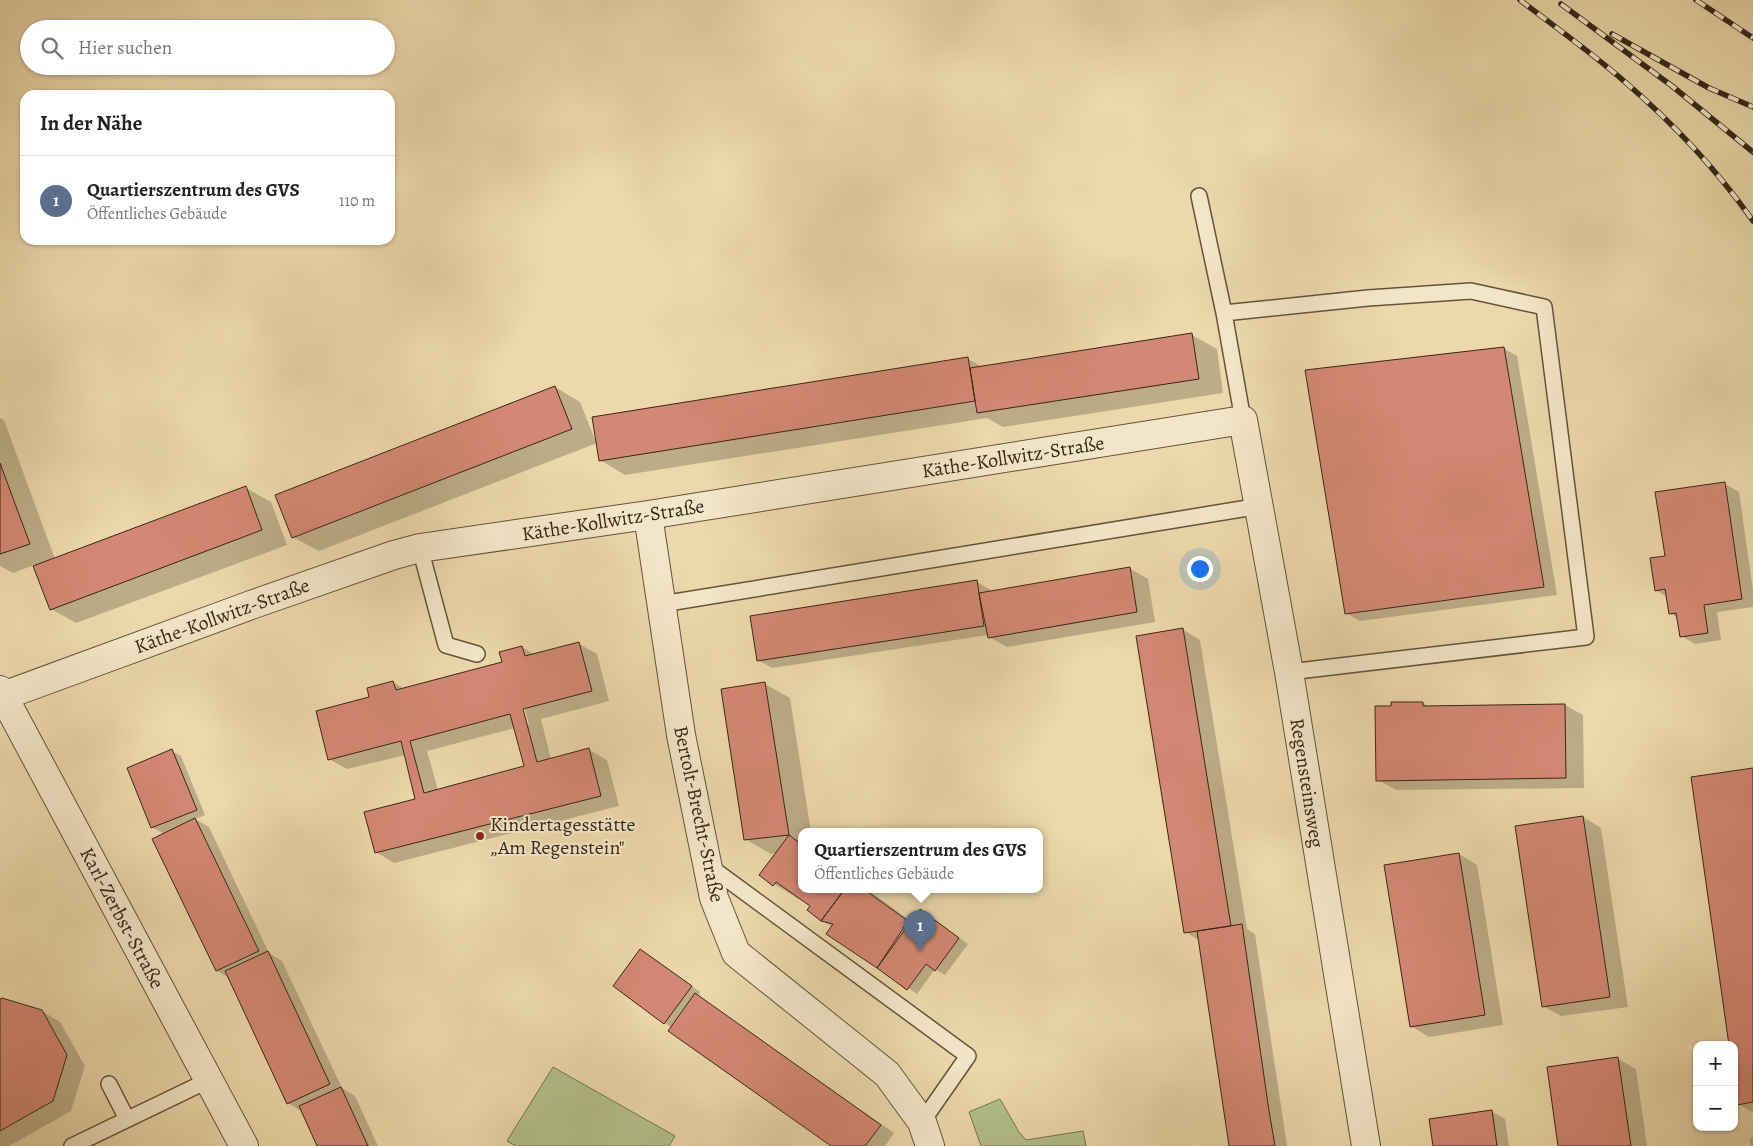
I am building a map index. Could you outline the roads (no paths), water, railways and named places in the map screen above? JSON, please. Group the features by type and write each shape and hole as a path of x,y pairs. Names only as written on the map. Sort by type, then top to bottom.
{"street":[{"name":"Regensteinsweg","path":"1243,420 1289,672 1366,1146"},
{"name":"Käthe-Kollwitz-Straße","path":"2,693 394,554 420,548 648,515 1243,420"},
{"name":"Bertolt-Brecht-Straße","path":"648,515 681,735 714,898 736,953 887,1074 926,1134"},
{"name":"Karl-Zerbst-Straße","path":"2,693 244,1146"}],"lane":[{"path":"1199,196 1224,313 1243,420"},
{"path":"1224,313 1368,298 1471,291 1544,307 1586,637 1289,672"},
{"path":"662,604 1260,506"},
{"path":"420,548 446,645 477,654"},
{"path":"708,865 968,1056 926,1134"},
{"path":"72,1146 209,1080"},
{"path":"109,1084 127,1119"}],"railway":[{"path":"1520,0 1600,61 1660,114 1709,165 1753,221"},
{"path":"1696,0 1753,38"},
{"path":"1561,4 1672,86 1753,152"},
{"path":"1612,34 1709,88 1753,107"}],"place":[{"name":"Kindertagesstätte „Am Regenstein\"","path":"480,836"},
{"name":"Quartierszentrum des GVS","path":"920,951"}]}
